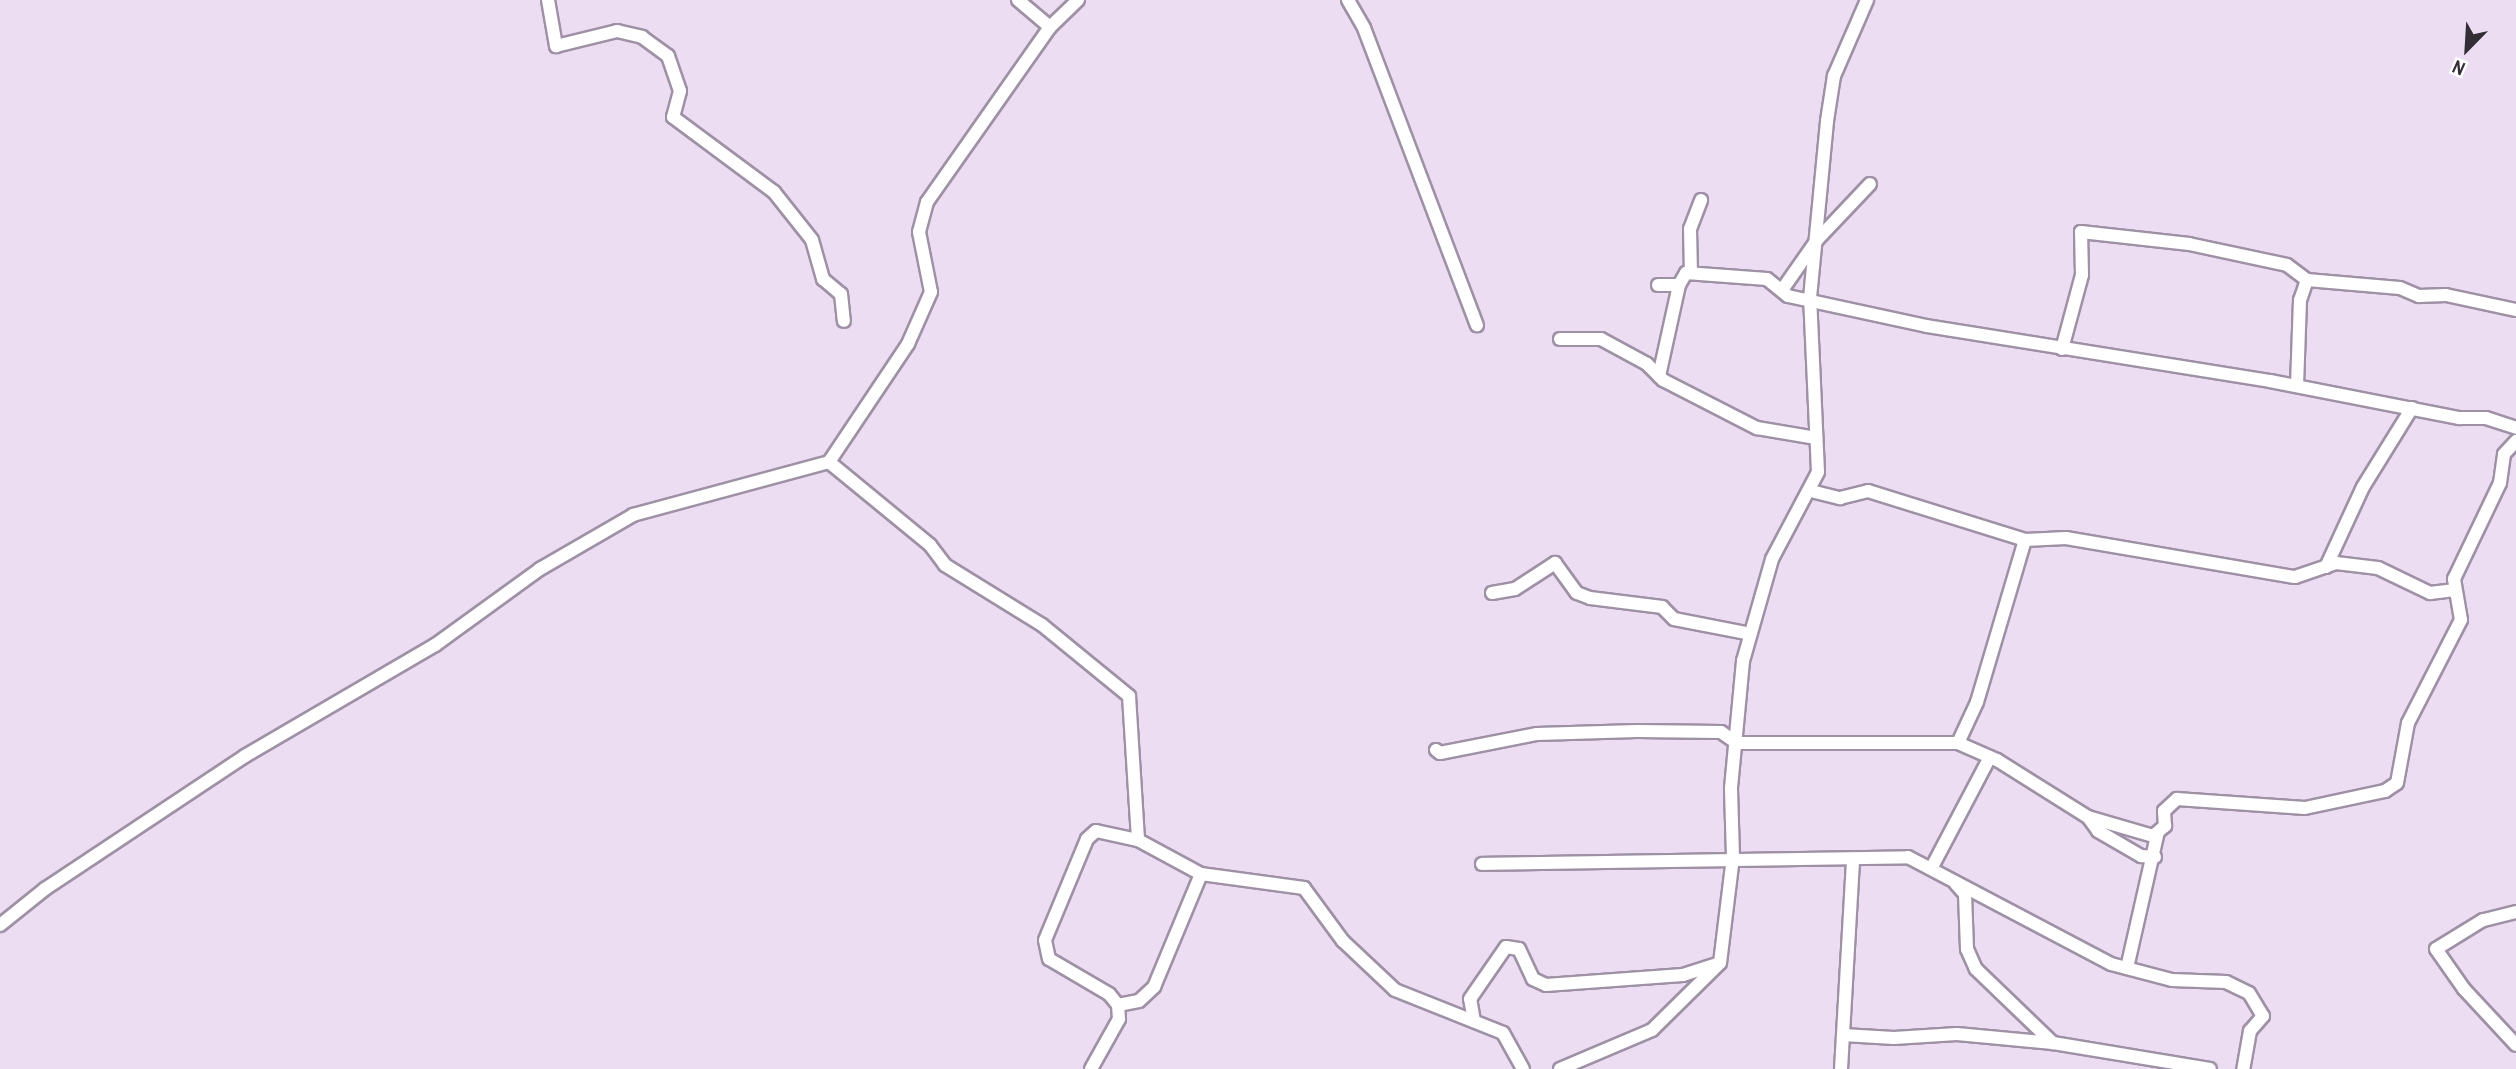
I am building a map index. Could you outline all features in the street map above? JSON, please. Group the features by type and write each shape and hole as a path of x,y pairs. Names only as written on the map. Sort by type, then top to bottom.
{"street":[{"path":"548,0 556,46 617,32 642,37 668,56 680,90 673,117 774,192 812,240 823,279 841,294 844,321"},
{"path":"1018,0 1050,27"},
{"path":"0,925 45,889 245,757 435,645 540,569 633,515 829,462 908,344 928,301 930,273 919,232 926,202 1050,27 1078,0"},
{"path":"1348,0 1364,28 1477,326"},
{"path":"1560,1069 1652,1030 1720,963 1734,858 1731,788 1743,661 1772,559 1811,491 1818,472 1810,298 1834,76 1867,0"},
{"path":"1782,290 1817,240 1870,184"},
{"path":"1659,376 1679,285 1691,273 1689,229 1701,200"},
{"path":"2062,349 2082,275 2081,232 2226,252 2287,265 2307,280 2400,288 2419,296 2446,295 2516,310"},
{"path":"1691,273 1767,279 1782,290 1810,298 2062,349 2297,386 2459,418 2486,418 2516,428"},
{"path":"2297,386 2300,300 2307,280"},
{"path":"1658,285 1679,285"},
{"path":"1560,339 1601,339 1659,376 1757,428 1816,439"},
{"path":"2326,567 2362,487 2412,408"},
{"path":"1436,750 1440,753 1537,734 1637,731 1721,733 1737,743 1958,743 1990,757 2088,817 2153,836 2165,826 2164,811 2178,799 2305,808 2385,791 2397,783 2408,723 2461,620 2453,590 2500,483 2504,454 2516,441"},
{"path":"829,462 930,545 945,565 1042,625 1129,695 1138,840"},
{"path":"1811,491 1840,498 1868,491 2025,540 2066,538 2295,577 2326,567 2378,568 2430,593 2453,590"},
{"path":"1958,743 1978,702 2025,540"},
{"path":"1492,593 1516,589 1555,562 1577,593 1590,598 1662,607 1674,619 1751,634"},
{"path":"1932,867 1990,757"},
{"path":"2088,817 2098,831 2141,856 2155,857"},
{"path":"1091,1069 1119,1020 1118,1005 1109,994 1049,959 1045,940 1087,839 1096,831 1138,840 1201,874 1304,888 1343,941 1395,990 1503,1033 1523,1069"},
{"path":"2127,968 2155,857 2158,832"},
{"path":"1482,864 1677,863 1734,858 1853,859 1908,856 2073,948 2127,968 2172,980 2225,982 2249,993 2263,1016 2250,1031 2243,1069"},
{"path":"1841,1069 1853,859"},
{"path":"1118,1005 1139,1001 1154,987 1201,874"},
{"path":"1951,878 1965,894 1967,950 1976,969 2053,1043"},
{"path":"2516,912 2483,920 2436,949 2464,989 2516,1045"},
{"path":"1474,1021 1470,999 1506,947 1519,949 1533,979 1546,985 1683,975 1720,963"},
{"path":"1843,1035 1894,1038 1957,1034 2053,1043 2210,1069"}]}
